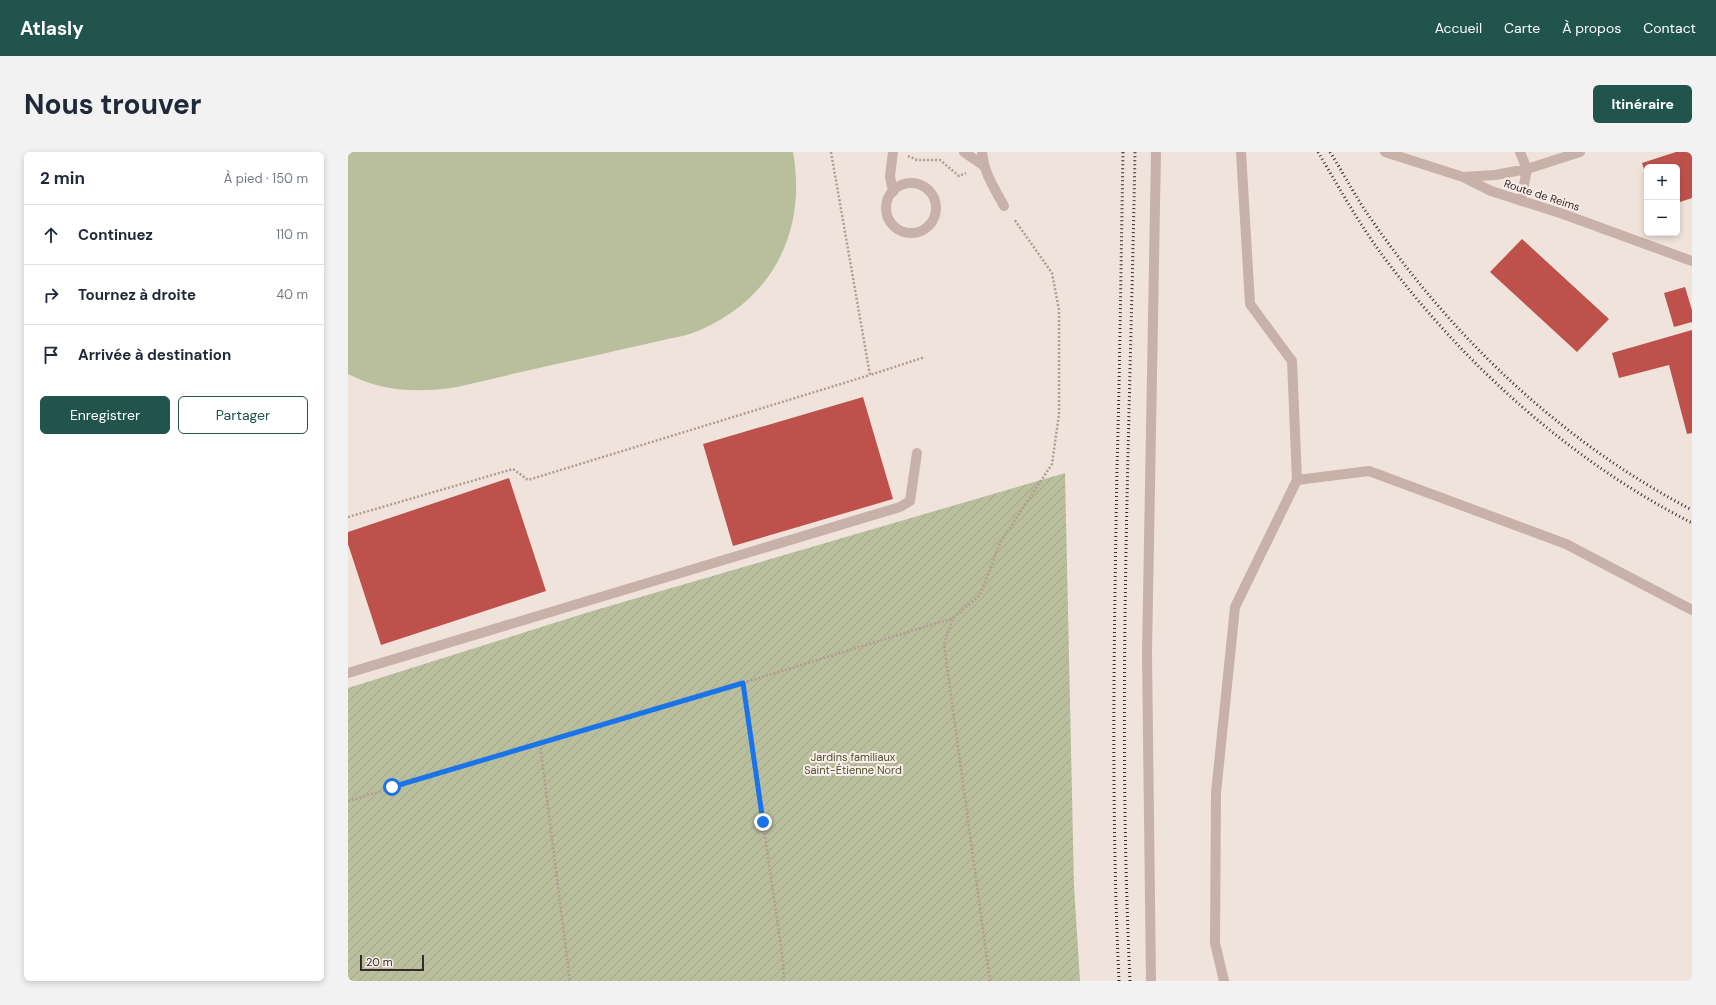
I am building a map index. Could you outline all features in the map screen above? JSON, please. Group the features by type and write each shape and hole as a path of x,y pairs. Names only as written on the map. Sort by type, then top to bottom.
{"street":[{"path":"893,152 890,176 893,192 889,198 887,213 894,226 901,231 909,233 925,229 931,223 935,216 936,207 930,192 924,187 916,184 907,184 899,187 893,192"},
{"path":"964,152 983,165"},
{"path":"982,152 983,165 988,178 1004,206"},
{"path":"1151,981 1146,653 1156,152"},
{"path":"1224,981 1215,943 1216,793 1235,607 1297,480 1292,361 1250,304 1241,152"},
{"name":"Route de Reims","path":"1385,152 1399,154 1463,177 1491,191 1563,214 1692,261"},
{"path":"1520,152 1528,169 1521,201"},
{"path":"1463,177 1495,175 1528,169 1580,152"},
{"path":"348,673 900,506 910,501 917,453"},
{"path":"1297,480 1369,470 1566,544 1692,610"}],"path":[{"path":"831,152 870,375"},
{"path":"348,801 743,683 954,618 980,595 1000,544 1052,464 1059,414 1060,310 1052,273 1004,206"},
{"path":"348,517 513,469 528,480 925,357"},
{"path":"954,618 944,644 990,981"},
{"path":"743,683 783,961 784,981"},
{"path":"540,744 570,981"}],"green space":[{"path":"348,152 793,152 796,182 794,211 788,238 777,263 761,286 742,305 718,321 690,334 457,387 429,390 401,390 387,388 361,380 348,374"},
{"name":"Jardins familiaux Saint-Étienne Nord","path":"1065,473 1074,886 1080,981 348,981 348,688 589,612"}],"building":[{"path":"1676,152 1692,152 1692,198 1680,202 1680,164 1644,164 1644,169 1642,163"},
{"path":"1522,239 1609,319 1577,352 1490,272"},
{"path":"1685,287 1692,310 1692,322 1674,327 1664,293"},
{"path":"1692,330 1692,433 1687,434 1669,365 1619,378 1612,353"},
{"path":"863,397 893,499 733,546 703,444"},
{"path":"509,478 546,591 381,645 348,544 348,532"}],"railway":[{"path":"1119,981 1116,917 1114,661 1123,152"},
{"path":"1130,981 1126,877 1125,670 1135,152"},
{"path":"1318,152 1380,252 1412,293 1482,370 1521,406 1561,439 1603,470 1647,498 1692,523"},
{"path":"1330,152 1366,211 1403,263 1438,306 1475,346 1514,384 1555,420 1599,453 1644,483 1692,510"}],"route":[{"path":"392,787 743,683 763,822"}]}
